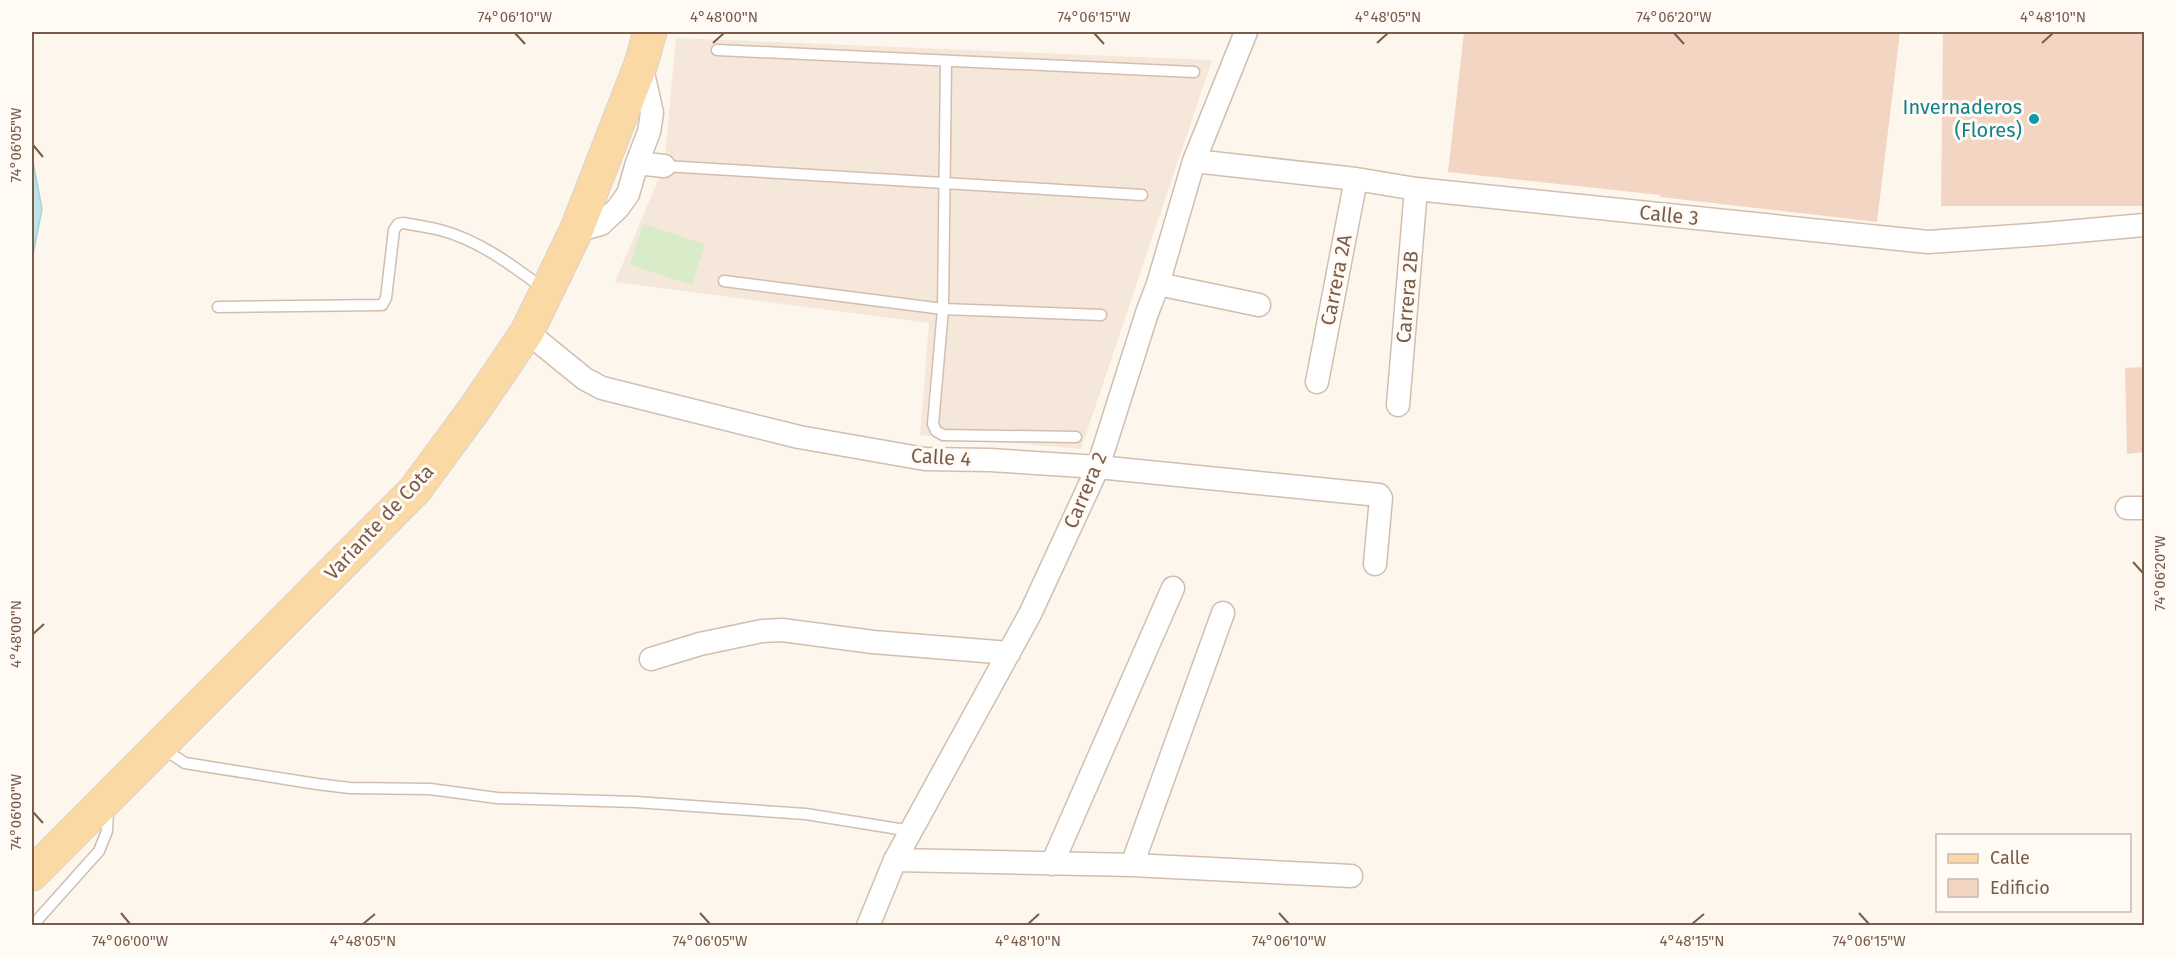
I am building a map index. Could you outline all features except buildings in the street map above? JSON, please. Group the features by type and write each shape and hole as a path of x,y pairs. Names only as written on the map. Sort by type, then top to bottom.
{"main road":[{"name":"Variante de Cota","path":"32,874 108,795 415,490 476,407 527,332 576,231 641,64 650,32"}],"street":[{"name":"Carrera 2","path":"868,926 895,860 1030,614 1098,467 1158,284 1194,161 1246,32"},
{"path":"576,231 601,224 618,208 628,194 649,132 652,113 641,64"},
{"name":"Calle 3","path":"1194,161 1356,179 1416,189 1928,242 2145,225"},
{"path":"637,163 664,166"},
{"name":"Carrera 2A","path":"1317,382 1356,179"},
{"name":"Carrera 2B","path":"1398,405 1416,189"},
{"path":"1158,284 1259,305"},
{"name":"Calle 4","path":"527,332 585,379 602,388 799,437 925,459 990,460 1098,467 1379,495 1381,498 1376,564"},
{"path":"1052,864 1173,588"},
{"path":"1132,865 1223,614"},
{"path":"651,659 700,644 762,631 782,630 873,642 1009,653"},
{"path":"895,860 1132,865 1350,876"}],"lane":[{"path":"717,50 1194,72"},
{"path":"946,61 943,309 933,424 936,430 943,435 1076,437"},
{"path":"664,166 1142,195"},
{"path":"218,307 382,305 386,298 394,230 398,224 441,230 476,243 547,291"},
{"path":"724,281 943,309 1101,315"},
{"path":"159,746 185,763 350,788 430,789 497,798 636,801 795,813 912,831"},
{"path":"32,926 99,851 106,831 108,795"}],"shaded area":[{"path":"676,38 1212,60 1081,449 920,435 929,323 615,282 664,166"}],"green space":[{"path":"643,224 705,244 692,285 630,265"}],"water":[{"path":"32,157 42,209 32,260"}],"place":[{"name":"Invernaderos (Flores)","path":"2034,119"}]}
